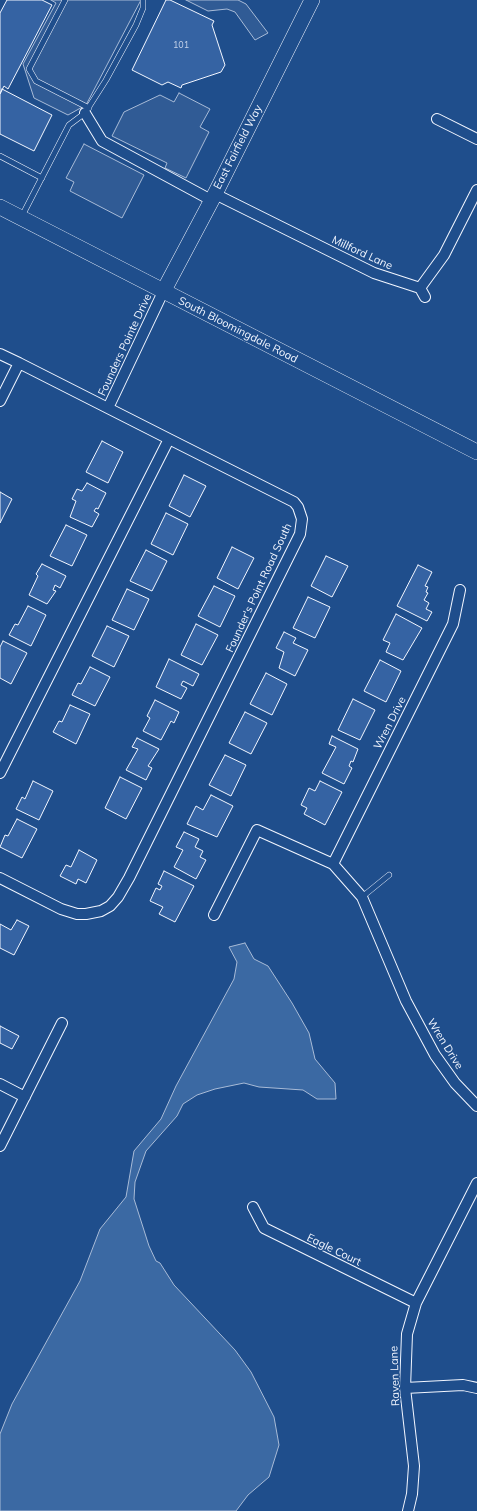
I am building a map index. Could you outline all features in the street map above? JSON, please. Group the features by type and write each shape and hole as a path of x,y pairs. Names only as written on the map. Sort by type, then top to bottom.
{"main road":[{"name":"East Fairfield Way","path":"163,292 213,197 312,0"},
{"name":"South Bloomingdale Road","path":"0,207 163,292 476,449"}],"street":[{"name":"Millford Lane","path":"87,111 102,141 213,197 374,273 422,292 444,255 477,190"},
{"path":"437,119 477,139"},
{"name":"Founders Pointe Drive","path":"108,408 163,292"},
{"name":"Founders Pointe Drive","path":"0,354 169,439"},
{"path":"0,401 19,363"},
{"path":"0,773 169,439"},
{"name":"Founder's Point Road South","path":"0,878 61,909 77,914 101,911 110,906 118,897 127,883 300,534 302,519 298,507 294,502 169,439"},
{"name":"Wren Drive","path":"333,864 453,624 460,590"},
{"name":"Wren Drive","path":"214,915 257,830 333,864 362,898 406,1001 435,1055 455,1083 477,1106"},
{"path":"0,1146 62,1023"},
{"path":"0,1084 25,1097"},
{"name":"Raven Lane","path":"408,1511 412,1494 414,1466 405,1388 405,1347 416,1304 477,1183"},
{"name":"Eagle Court","path":"252,1207 264,1228 416,1304"},
{"path":"405,1388 463,1385 477,1388"}],"lane":[{"path":"65,0 29,69 36,81 87,111"},
{"path":"21,218 70,125 87,111 136,25 143,8 143,0"},
{"path":"0,156 42,178"},
{"path":"362,898 388,875"}],"shaded area":[{"path":"51,0 141,0 86,105 68,115 34,98 23,64 56,3"},
{"path":"186,0 238,0 246,4 268,33 255,40 235,12 227,9 208,11"},
{"path":"179,93 210,109 200,127 209,132 186,178 165,168 167,163 112,136 124,112 160,95 174,102"},
{"path":"84,144 144,175 122,218 70,191 74,182 66,178"},
{"path":"245,943 254,959 268,966 292,1003 309,1033 315,1059 335,1083 336,1099 317,1099 303,1090 259,1087 244,1083 215,1089 197,1095 183,1104 177,1116 146,1151 135,1182 134,1199 149,1246 156,1261 160,1263 174,1285 235,1350 251,1372 274,1417 279,1445 269,1477 248,1495 236,1511 0,1511 0,1434 12,1404 80,1281 100,1229 126,1197 134,1151 161,1119 176,1086 234,979 237,962 229,947"}],"building":[{"path":"7,0 42,0 52,5 8,89 4,86 0,94 0,13"},
{"path":"166,0 170,0 214,21 212,25 225,65 221,72 182,85 181,88 168,82 162,85 132,70"},
{"path":"2,89 52,115 34,151 0,134 0,94"},
{"path":"102,441 123,452 108,483 86,472"},
{"path":"184,475 206,486 190,517 169,506"},
{"path":"87,483 106,493 98,509 96,508 94,511 99,514 92,527 70,517 76,501 72,499 77,489 82,491"},
{"path":"0,492 12,499 0,523"},
{"path":"166,513 188,524 173,555 151,544"},
{"path":"66,525 87,535 72,566 50,556"},
{"path":"232,547 254,558 238,589 217,578"},
{"path":"146,550 167,561 152,591 130,581"},
{"path":"326,556 348,566 332,597 311,586"},
{"path":"42,564 66,576 60,588 55,585 53,590 56,591 47,604 29,595 38,576 36,574"},
{"path":"418,565 432,572 425,586 428,587 426,592 428,593 424,600 429,603 426,609 432,612 427,621 397,606"},
{"path":"214,586 235,596 220,627 198,616"},
{"path":"127,589 149,599 134,630 112,620"},
{"path":"308,597 330,607 315,638 293,628"},
{"path":"28,606 46,615 31,646 9,635 15,624 18,625"},
{"path":"396,614 422,628 403,660 386,652 390,643 383,640"},
{"path":"196,624 218,635 202,665 181,655"},
{"path":"107,626 129,636 114,667 92,656"},
{"path":"284,632 296,638 293,643 308,650 295,676 279,668 284,652 276,648"},
{"path":"3,641 27,653 11,684 0,678 0,647"},
{"path":"169,659 199,674 193,686 183,681 181,685 187,688 181,699 156,687"},
{"path":"380,660 401,671 386,702 364,691"},
{"path":"90,667 110,677 95,706 72,695 78,683 81,684"},
{"path":"266,673 287,684 272,715 250,704"},
{"path":"353,699 375,710 360,740 338,730"},
{"path":"155,700 179,712 174,723 171,721 161,740 143,731 150,718 147,716"},
{"path":"70,705 90,714 76,744 53,732 59,721 62,722"},
{"path":"245,712 267,723 251,754 229,743"},
{"path":"332,736 358,749 353,762 351,761 349,766 352,768 344,784 322,773 336,747 329,744"},
{"path":"137,738 159,749 148,766 152,768 146,780 126,770 138,749 132,747"},
{"path":"225,755 246,765 231,796 209,785"},
{"path":"120,777 142,788 126,819 105,808"},
{"path":"33,781 53,791 39,820 16,809 22,797 25,799"},
{"path":"320,781 342,792 325,825 304,814 307,808 301,805 309,788 315,791"},
{"path":"211,795 233,806 217,837 187,824 196,806 203,810"},
{"path":"17,819 37,829 22,858 0,847 5,835 8,836"},
{"path":"184,832 199,839 195,847 203,851 200,857 206,860 196,879 174,867 183,850 176,847"},
{"path":"79,850 97,860 86,883 78,879 76,884 60,876 66,865 71,867"},
{"path":"164,871 194,886 175,922 159,914 163,907 150,901 156,888 160,890 162,886 158,884"},
{"path":"17,920 29,926 14,955 0,948 0,924 11,930"},
{"path":"0,1026 19,1036 12,1049 0,1043"}]}
